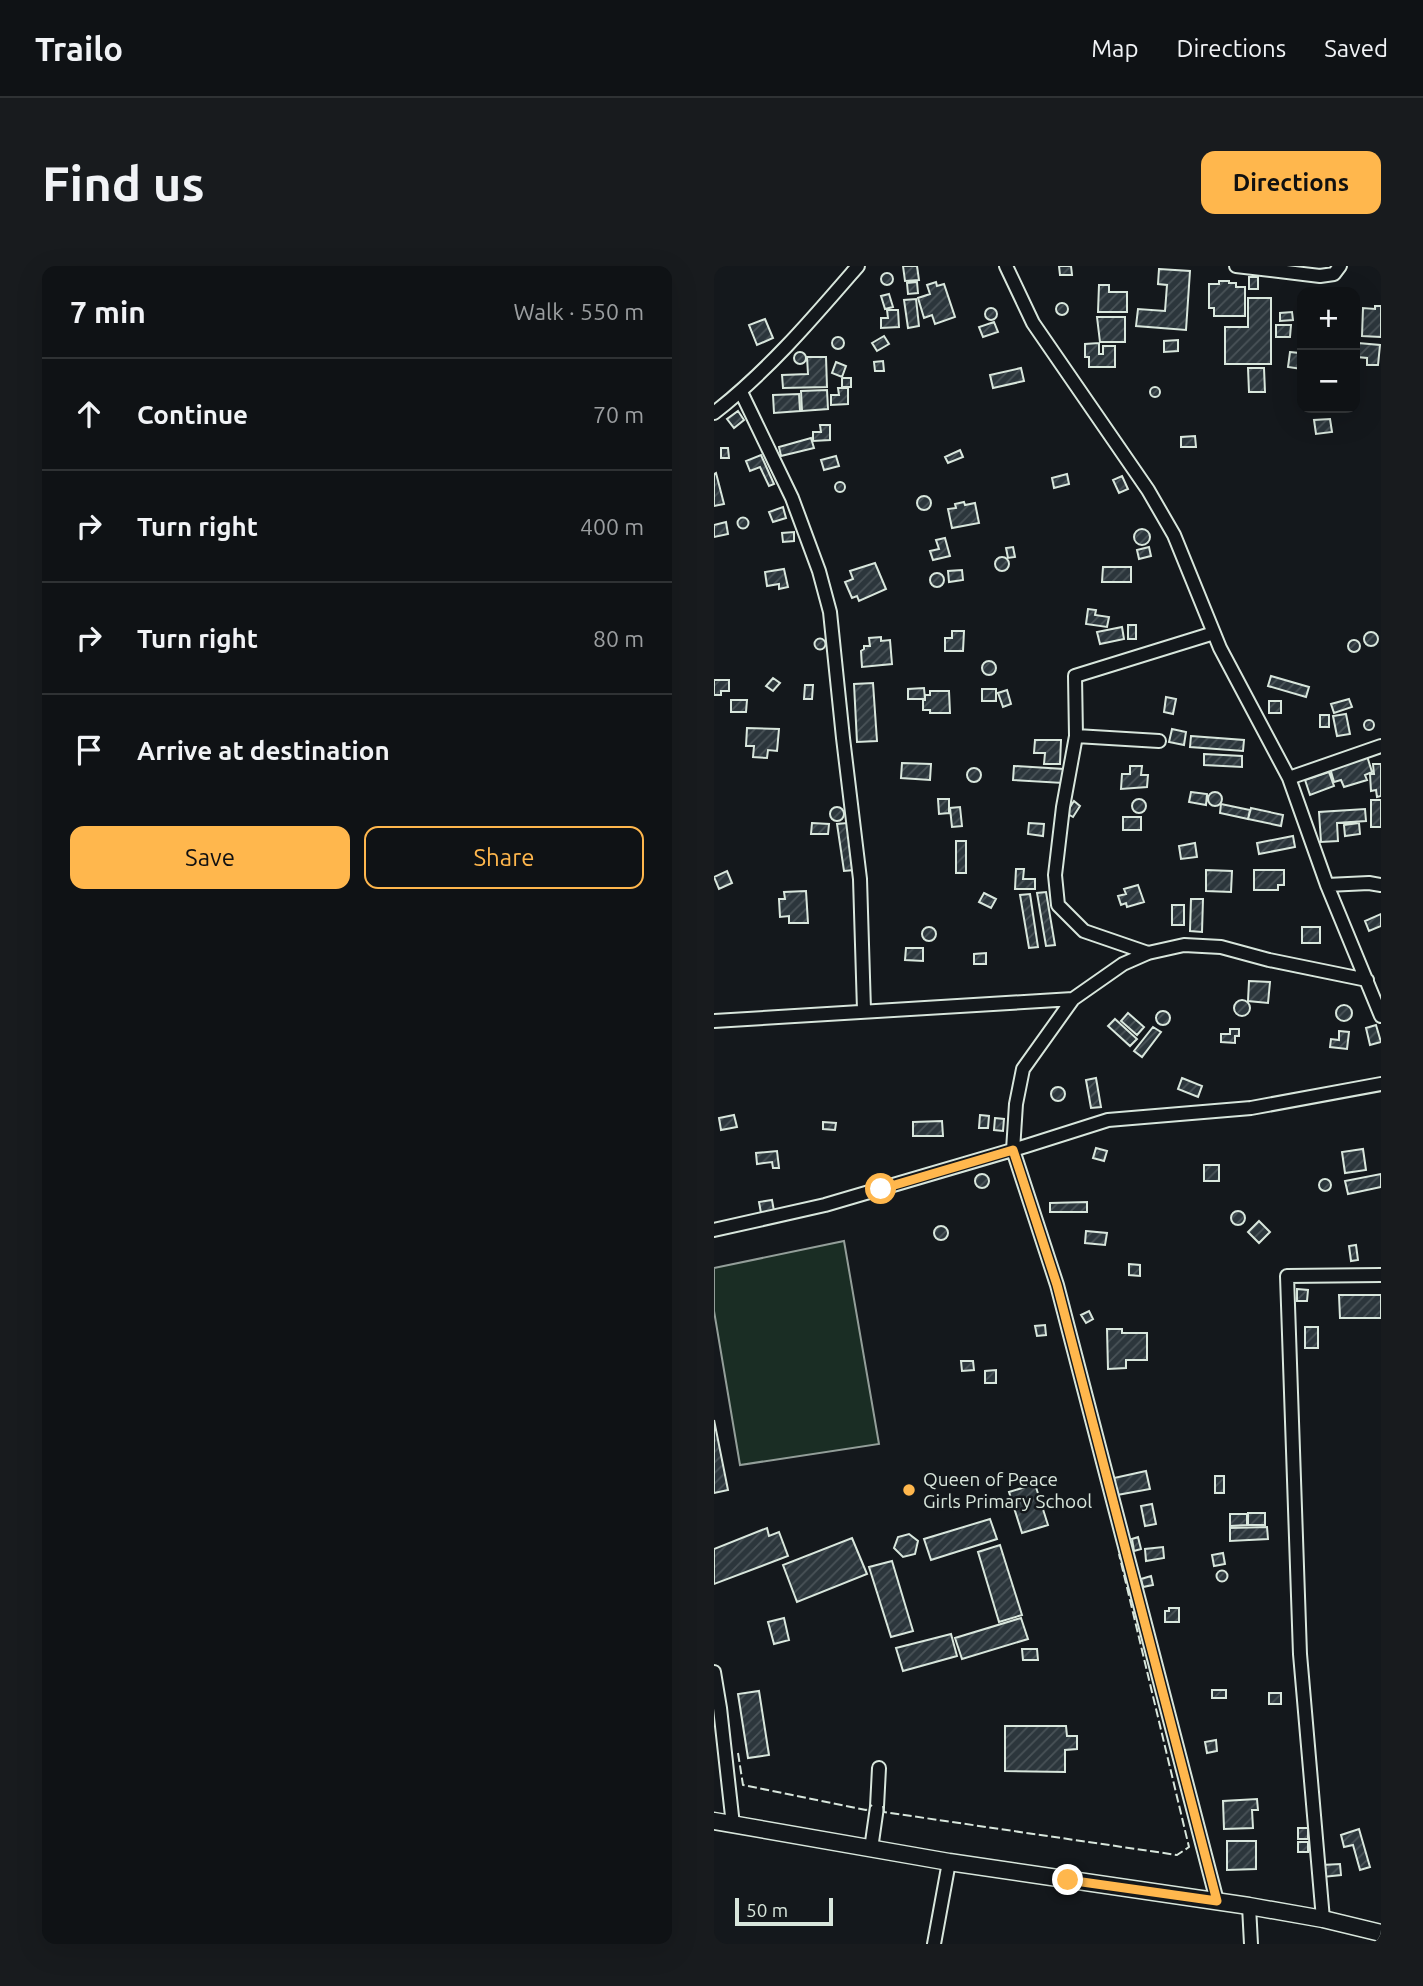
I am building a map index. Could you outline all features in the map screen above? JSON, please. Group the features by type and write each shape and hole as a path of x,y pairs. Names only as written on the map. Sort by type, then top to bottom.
{"main road":[{"path":"714,1821 949,1863 1249,1906 1381,1933"}],"street":[{"path":"714,413 741,392 784,351 858,266"},
{"path":"1006,266 1032,323 1148,490 1174,535 1214,633 1289,778 1327,885 1381,1016"},
{"path":"1236,266 1320,276 1334,274 1340,266"},
{"path":"741,392 792,498 819,570 830,612 860,879 864,1010"},
{"path":"1148,953 1084,930 1058,905 1055,875 1063,807 1076,736 1075,676 1214,633"},
{"path":"1076,736 1160,741"},
{"path":"1289,778 1381,746"},
{"path":"1327,885 1381,885"},
{"path":"1217,1901 1057,1285 1013,1150 1016,1104 1023,1069 1073,999 1123,964 1148,953 1184,945 1221,947 1367,980"},
{"path":"714,1021 1073,999"},
{"path":"714,1230 825,1205 1108,1120 1251,1108 1381,1084"},
{"path":"1323,1919 1300,1654 1287,1276 1381,1275"},
{"path":"714,1672 733,1825"},
{"path":"871,1849 879,1768"},
{"path":"934,1944 949,1863"},
{"path":"1249,1906 1251,1944"}],"green space":[{"path":"844,1241 879,1444 740,1465 714,1311 714,1268"}],"building":[{"path":"903,266 917,266 919,280 905,281"},
{"path":"1059,266 1071,266 1072,275 1060,275"},
{"path":"1159,269 1190,271 1186,330 1136,326 1138,309 1165,311 1167,285 1158,284"},
{"path":"882,274 892,274 892,284 882,284"},
{"path":"1249,277 1258,277 1258,289 1249,289"},
{"path":"1219,281 1229,281 1236,283 1236,287 1245,287 1245,316 1214,316 1214,308 1209,308 1209,284 1219,284"},
{"path":"917,282 918,293 908,294 907,283"},
{"path":"936,282 937,286 944,284 955,317 935,324 932,315 924,318 918,298 930,294 927,285"},
{"path":"1099,285 1109,285 1109,292 1127,292 1127,312 1098,312"},
{"path":"889,294 893,307 885,309 881,296"},
{"path":"1248,298 1271,298 1271,364 1225,364 1225,327 1248,327"},
{"path":"916,299 919,326 908,328 904,300"},
{"path":"1057,304 1067,304 1067,314 1057,314"},
{"path":"1375,306 1381,306 1381,337 1362,336 1363,308 1375,309"},
{"path":"986,309 996,309 996,319 986,319"},
{"path":"887,310 898,310 899,327 881,328 881,318 888,318"},
{"path":"1292,312 1293,320 1280,321 1280,313"},
{"path":"1097,317 1125,317 1125,342 1100,342"},
{"path":"765,319 773,338 757,345 749,325"},
{"path":"994,322 998,332 983,337 979,327"},
{"path":"1276,325 1291,325 1290,337 1276,337"},
{"path":"884,336 889,344 877,351 872,343"},
{"path":"833,338 843,338 843,348 833,348"},
{"path":"1178,340 1178,351 1164,352 1164,341"},
{"path":"1099,343 1099,354 1103,354 1103,346 1115,346 1115,367 1089,367 1089,357 1085,357 1085,344"},
{"path":"1360,343 1380,345 1378,365 1367,365 1367,358 1360,357"},
{"path":"1290,352 1297,353 1297,368 1288,367"},
{"path":"795,353 805,353 805,363 795,363"},
{"path":"807,357 826,357 827,387 783,388 782,375 808,374"},
{"path":"883,361 884,371 875,371 874,362"},
{"path":"836,362 846,366 842,377 832,373"},
{"path":"1021,368 1024,381 993,388 990,375"},
{"path":"1248,368 1264,368 1265,392 1249,392"},
{"path":"842,378 851,378 851,387 842,387"},
{"path":"1155,387 1160,392 1155,397 1150,392"},
{"path":"838,388 848,388 848,404 831,405 831,395 839,395"},
{"path":"827,390 828,409 802,411 801,391"},
{"path":"799,394 800,411 774,413 773,395"},
{"path":"738,411 744,420 734,428 727,419"},
{"path":"1330,419 1332,432 1316,434 1314,420"},
{"path":"820,425 830,425 830,440 813,441 813,432 821,432"},
{"path":"1195,436 1196,447 1181,447 1181,437"},
{"path":"811,438 814,448 781,456 779,447"},
{"path":"721,448 728,448 729,458 721,458"},
{"path":"960,450 963,457 948,463 945,457"},
{"path":"761,455 774,484 769,486 760,467 750,471 746,461"},
{"path":"836,456 839,466 824,470 821,460"},
{"path":"716,473 724,504 714,506 714,474"},
{"path":"1067,474 1069,484 1054,488 1052,478"},
{"path":"1122,476 1128,489 1119,493 1113,480"},
{"path":"840,482 844,483 844,491 840,492 836,491 835,487 836,483"},
{"path":"924,496 929,498 929,508 924,510 919,508 917,503 919,498"},
{"path":"964,502 965,505 975,503 979,523 952,528 948,509 956,508 955,504"},
{"path":"783,507 786,518 773,522 769,512"},
{"path":"743,518 747,519 747,527 743,528 739,527 738,523 739,519"},
{"path":"726,522 728,534 714,537 714,525"},
{"path":"1142,529 1150,537 1142,545 1134,537"},
{"path":"794,532 794,541 783,542 782,533"},
{"path":"945,538 950,556 933,560 930,551 939,549 936,540"},
{"path":"1013,547 1015,557 1008,558 1006,548"},
{"path":"1149,547 1151,556 1139,559 1137,550"},
{"path":"1002,557 1007,559 1007,569 1002,571 997,569 995,564 997,559"},
{"path":"875,563 886,589 859,601 857,596 852,598 845,582 853,579 850,571"},
{"path":"1103,567 1131,567 1131,582 1102,582"},
{"path":"784,569 788,587 779,589 779,584 767,586 765,572"},
{"path":"962,570 963,580 949,582 948,571"},
{"path":"937,573 942,575 942,585 937,587 932,585 930,580 932,575"},
{"path":"1088,609 1096,610 1095,615 1109,617 1107,627 1086,624"},
{"path":"1128,625 1136,625 1136,639 1128,639"},
{"path":"1122,627 1124,639 1100,644 1097,632"},
{"path":"952,631 964,631 963,651 945,651 945,638 952,638"},
{"path":"1371,632 1376,634 1376,644 1371,646 1366,644 1364,639 1366,634"},
{"path":"881,637 881,641 890,640 892,664 862,667 861,651 864,646 870,646 869,638"},
{"path":"820,639 824,640 824,648 820,649 816,648 815,644 816,640"},
{"path":"1354,640 1360,646 1354,652 1348,646"},
{"path":"989,661 994,663 994,673 989,675 984,673 982,668 984,663"},
{"path":"1271,676 1309,687 1306,697 1268,686"},
{"path":"773,678 780,683 773,691 766,686"},
{"path":"714,680 729,680 729,691 714,695"},
{"path":"873,683 877,741 857,742 854,684"},
{"path":"805,685 813,685 812,699 804,699"},
{"path":"924,688 925,699 908,699 908,689"},
{"path":"982,689 996,689 996,701 982,701"},
{"path":"1007,690 1011,704 1003,707 998,693"},
{"path":"930,691 949,691 950,713 930,713 930,710 923,710 923,700 925,695 930,695"},
{"path":"1166,697 1176,699 1173,714 1164,712"},
{"path":"1349,699 1352,707 1334,713 1331,704"},
{"path":"731,700 747,700 746,712 731,712"},
{"path":"1269,701 1281,701 1281,713 1269,713"},
{"path":"1346,714 1350,734 1337,736 1333,716"},
{"path":"1320,715 1329,715 1329,727 1320,727"},
{"path":"1369,720 1373,721 1373,729 1369,730 1365,729 1364,725 1365,721"},
{"path":"747,728 779,729 777,751 768,750 767,758 753,757 754,746 746,746"},
{"path":"1172,729 1186,732 1184,745 1169,742"},
{"path":"1191,736 1244,740 1243,751 1190,747"},
{"path":"1035,740 1061,740 1060,764 1044,764 1045,753 1034,753"},
{"path":"1204,754 1242,756 1242,767 1204,765"},
{"path":"1367,756 1372,772 1365,775 1367,780 1344,787 1341,780 1334,782 1330,768"},
{"path":"902,763 931,764 930,780 901,778"},
{"path":"1373,764 1381,764 1381,796 1377,797 1376,790 1371,791 1370,774 1374,774"},
{"path":"1014,766 1064,769 1063,783 1013,780"},
{"path":"1130,766 1142,766 1141,775 1148,775 1147,787 1121,789 1122,774 1130,774"},
{"path":"974,768 979,770 979,780 974,782 969,780 967,775 969,770"},
{"path":"1329,772 1334,786 1310,795 1305,780"},
{"path":"1191,792 1207,794 1206,805 1189,802"},
{"path":"1215,792 1220,794 1220,804 1215,806 1210,804 1208,799 1210,794"},
{"path":"938,799 949,799 949,813 939,814"},
{"path":"1139,799 1144,801 1144,811 1139,813 1134,811 1132,806 1134,801"},
{"path":"1371,800 1381,800 1381,827 1371,827"},
{"path":"1074,801 1080,806 1073,817 1066,813"},
{"path":"1221,804 1250,810 1248,819 1220,813"},
{"path":"837,807 842,809 842,819 837,821 832,819 830,814 832,809"},
{"path":"960,807 962,826 952,827 950,808"},
{"path":"1251,808 1283,815 1281,826 1248,819"},
{"path":"1365,809 1366,821 1337,823 1338,841 1321,842 1319,812"},
{"path":"1123,817 1141,817 1141,830 1123,830"},
{"path":"812,823 829,824 828,834 811,834"},
{"path":"847,823 854,870 844,871 837,824"},
{"path":"1029,823 1044,824 1043,836 1028,834"},
{"path":"1359,823 1360,834 1345,836 1344,825"},
{"path":"1293,836 1295,847 1259,854 1257,843"},
{"path":"956,841 966,841 966,873 956,873"},
{"path":"1195,843 1197,857 1181,859 1179,846"},
{"path":"1016,869 1024,869 1023,879 1035,879 1035,889 1015,889"},
{"path":"1206,870 1232,871 1231,892 1206,891"},
{"path":"1254,870 1284,870 1284,885 1278,885 1278,890 1254,890"},
{"path":"727,871 732,883 719,889 714,877"},
{"path":"1138,885 1144,902 1127,907 1126,903 1121,905 1118,896 1126,894 1124,889"},
{"path":"806,891 808,923 789,923 789,916 780,917 779,899 785,899 784,892"},
{"path":"1046,892 1055,945 1046,946 1037,893"},
{"path":"984,893 996,899 991,908 979,902"},
{"path":"1030,894 1038,947 1029,948 1020,895"},
{"path":"1191,899 1203,899 1202,932 1190,931"},
{"path":"1172,905 1184,905 1184,925 1172,925"},
{"path":"1381,914 1381,926 1369,931 1365,921"},
{"path":"929,927 934,929 934,939 929,941 924,939 922,934 924,929"},
{"path":"1302,927 1320,927 1320,943 1302,943"},
{"path":"906,948 923,948 923,961 905,960"},
{"path":"986,953 986,964 974,964 974,954"},
{"path":"1249,981 1270,982 1268,1003 1248,1001"},
{"path":"1242,1000 1248,1002 1248,1014 1242,1016 1236,1014 1234,1008 1236,1002"},
{"path":"1344,1005 1350,1007 1350,1019 1344,1021 1338,1019 1336,1013 1338,1007"},
{"path":"1163,1011 1168,1013 1168,1023 1163,1025 1158,1023 1156,1018 1158,1013"},
{"path":"1128,1013 1144,1027 1137,1035 1121,1021"},
{"path":"1115,1019 1137,1039 1130,1046 1108,1026"},
{"path":"1376,1025 1381,1042 1370,1045 1366,1028"},
{"path":"1153,1027 1161,1032 1142,1057 1134,1051"},
{"path":"1230,1029 1239,1029 1235,1043 1221,1042 1221,1034 1230,1034"},
{"path":"1339,1031 1349,1032 1347,1049 1330,1047 1331,1039 1339,1040"},
{"path":"1096,1078 1101,1107 1091,1108 1086,1080"},
{"path":"1182,1078 1202,1086 1198,1097 1178,1089"},
{"path":"1058,1087 1063,1089 1063,1099 1058,1101 1053,1099 1051,1094 1053,1089"},
{"path":"734,1115 737,1127 721,1130 719,1118"},
{"path":"980,1115 989,1116 988,1128 979,1128"},
{"path":"995,1118 1004,1119 1003,1131 994,1130"},
{"path":"942,1121 943,1136 913,1136 913,1122"},
{"path":"823,1122 836,1123 835,1130 823,1129"},
{"path":"1096,1148 1107,1151 1104,1161 1093,1158"},
{"path":"1363,1149 1366,1170 1345,1173 1342,1152"},
{"path":"777,1151 779,1168 773,1168 772,1162 757,1164 756,1153"},
{"path":"1204,1165 1219,1165 1219,1181 1204,1181"},
{"path":"982,1174 987,1176 987,1186 982,1188 977,1186 975,1181 977,1176"},
{"path":"1381,1174 1381,1187 1348,1194 1345,1181"},
{"path":"1320,1180 1330,1180 1330,1190 1320,1190"},
{"path":"772,1200 774,1211 761,1213 759,1202"},
{"path":"1087,1202 1087,1212 1050,1212 1050,1203"},
{"path":"1238,1211 1243,1213 1243,1223 1238,1225 1233,1223 1231,1218 1233,1213"},
{"path":"1259,1221 1270,1232 1259,1243 1248,1232"},
{"path":"941,1226 946,1228 946,1238 941,1240 936,1238 934,1233 936,1228"},
{"path":"1086,1231 1107,1233 1105,1245 1085,1243"},
{"path":"1356,1245 1358,1260 1351,1261 1349,1246"},
{"path":"1129,1264 1140,1265 1140,1276 1129,1275"},
{"path":"1297,1289 1308,1290 1307,1301 1297,1301"},
{"path":"1339,1295 1381,1295 1381,1318 1340,1318"},
{"path":"1089,1311 1093,1319 1086,1323 1081,1315"},
{"path":"1045,1325 1046,1335 1037,1336 1035,1326"},
{"path":"1305,1327 1318,1327 1318,1348 1305,1348"},
{"path":"1107,1329 1122,1329 1122,1333 1147,1333 1147,1360 1126,1360 1126,1368 1108,1369"},
{"path":"961,1361 973,1361 974,1370 962,1371"},
{"path":"996,1370 996,1383 985,1383 985,1371"},
{"path":"714,1420 728,1490 714,1493"},
{"path":"1146,1471 1150,1489 1117,1495 1114,1478"},
{"path":"1215,1476 1224,1476 1224,1493 1215,1493"},
{"path":"1035,1484 1048,1525 1022,1533 1009,1492"},
{"path":"1152,1504 1156,1524 1145,1526 1141,1506"},
{"path":"1248,1513 1265,1513 1265,1525 1248,1525"},
{"path":"1230,1514 1247,1514 1247,1525 1230,1526"},
{"path":"990,1519 997,1539 931,1560 924,1539"},
{"path":"1267,1527 1268,1539 1230,1541 1230,1528"},
{"path":"767,1528 769,1536 779,1532 788,1556 714,1584 714,1549"},
{"path":"909,1534 918,1541 915,1554 903,1557 894,1548 898,1537"},
{"path":"1138,1537 1141,1549 1134,1551 1132,1539"},
{"path":"852,1538 867,1574 797,1602 783,1565"},
{"path":"1000,1545 1022,1615 999,1622 978,1552"},
{"path":"1163,1547 1164,1558 1146,1561 1145,1549"},
{"path":"1223,1553 1225,1564 1214,1566 1212,1555"},
{"path":"892,1561 913,1631 891,1637 869,1567"},
{"path":"1222,1570 1228,1576 1222,1582 1216,1576"},
{"path":"1151,1576 1153,1585 1143,1587 1141,1579"},
{"path":"1169,1608 1179,1608 1179,1622 1165,1622 1165,1611 1169,1611"},
{"path":"784,1618 789,1640 774,1644 768,1622"},
{"path":"1021,1618 1028,1639 962,1659 955,1638"},
{"path":"951,1634 957,1656 903,1671 896,1648"},
{"path":"1022,1649 1037,1649 1038,1660 1023,1660"},
{"path":"1212,1690 1226,1690 1226,1698 1212,1698"},
{"path":"759,1691 769,1755 748,1758 738,1694"},
{"path":"1269,1693 1281,1693 1281,1704 1269,1704"},
{"path":"1005,1726 1066,1726 1067,1736 1077,1736 1077,1749 1065,1750 1065,1772 1005,1771"},
{"path":"1216,1740 1217,1751 1207,1753 1205,1742"},
{"path":"1257,1799 1258,1810 1252,1810 1253,1828 1224,1829 1223,1801"},
{"path":"1298,1828 1308,1828 1308,1839 1298,1839"},
{"path":"1359,1829 1370,1867 1360,1870 1353,1845 1344,1847 1341,1835"},
{"path":"1227,1841 1256,1841 1256,1869 1227,1870"},
{"path":"1298,1842 1308,1842 1308,1852 1298,1852"},
{"path":"1340,1864 1341,1875 1323,1877 1322,1865"}],"fence":[{"path":"883,1806 884,1812 1177,1855 1189,1847 1119,1554"},
{"path":"738,1753 743,1785 866,1810 872,1805"}],"place":[{"name":"Queen of Peace Girls Primary School","path":"909,1490"}],"route":[{"path":"881,1189 1013,1150 1057,1285 1217,1901 1068,1880"}]}
